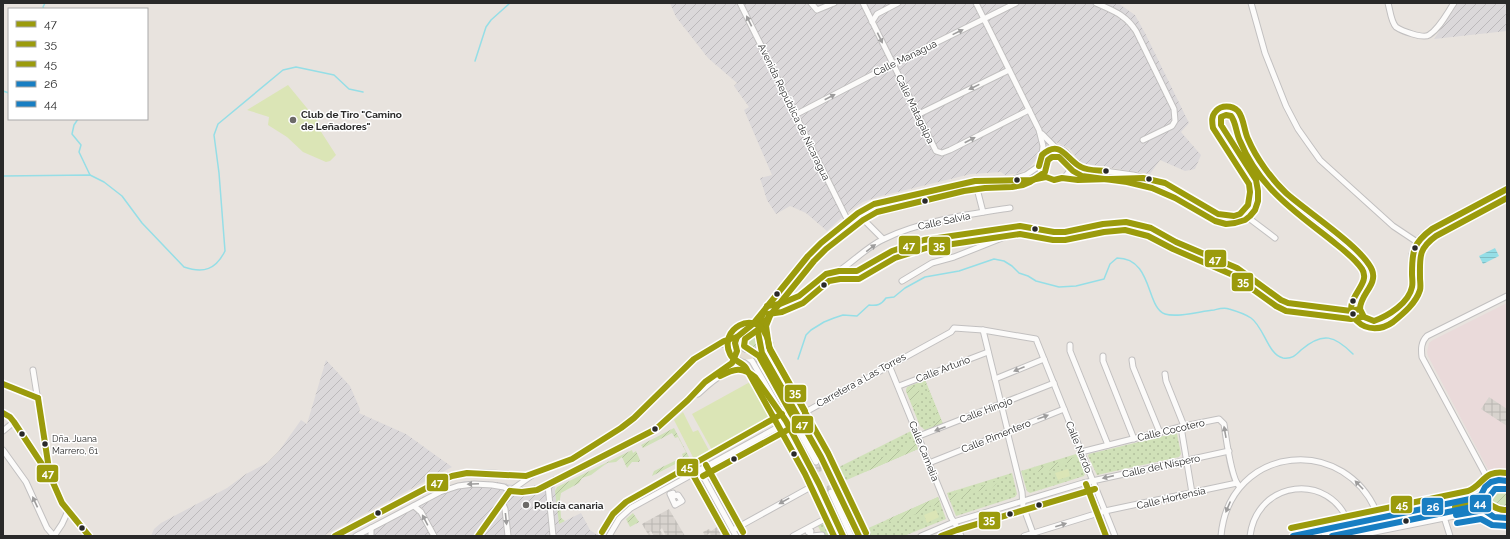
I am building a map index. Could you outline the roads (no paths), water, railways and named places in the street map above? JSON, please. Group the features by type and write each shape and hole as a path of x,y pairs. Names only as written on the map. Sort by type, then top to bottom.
{"main road":[{"path":"716,345 728,344 734,346 737,351 746,356 752,356 760,346 759,338 754,332 743,331 737,337 735,343 737,351"},
{"path":"335,536 452,476 483,473 521,476 537,472 572,459 621,428 639,413 694,359 716,345 730,338 737,337"}],"street":[{"name":"Avenida República de Nicaragua","path":"740,3 848,221"},
{"path":"810,3 817,10 834,3"},
{"name":"Calle Matagalpa","path":"863,3 935,150 940,153 945,152 1029,110"},
{"path":"872,22 877,14 898,3"},
{"path":"976,3 1029,110 1043,146 1039,166 1026,176 1011,180"},
{"name":"Calle Managua","path":"795,115 1016,3"},
{"path":"1096,3 1115,11 1130,22 1136,31 1174,109 1175,122 1172,126 1143,140"},
{"path":"1251,3 1265,53 1286,106 1298,129 1325,164 1393,226 1417,242"},
{"path":"1388,3 1396,27 1419,36 1427,36 1435,30 1454,3"},
{"path":"918,115 1009,70"},
{"path":"1039,166 1046,177 1054,180 1062,178 1086,180 1152,179 1165,183 1218,214 1228,217 1236,216 1242,213 1250,202 1252,194 1249,184 1213,128 1212,121 1214,113 1218,109 1225,106 1232,107 1238,111 1248,144 1272,178 1284,191 1347,243 1370,267 1373,273 1373,282 1360,300 1359,305 1362,314 1368,319 1374,321 1378,321 1387,316 1403,302 1412,290 1412,254 1421,237 1432,229 1507,190"},
{"path":"1038,130 1056,148 1065,151 1070,159 1083,168 1133,175 1143,178"},
{"path":"1042,155 1046,151 1056,148"},
{"path":"1062,178 1070,170 1070,159"},
{"path":"743,331 753,324 813,252 858,212 874,204 975,181 1031,180 1046,177"},
{"name":"Calle Salvia","path":"975,181 983,212"},
{"name":"Calle Salvia","path":"839,271 883,239 918,226 983,212 1010,208"},
{"path":"858,212 883,239"},
{"path":"1242,213 1275,238"},
{"path":"767,306 780,304 799,296 823,276 839,271 858,271 892,251 924,240 1020,226 1054,232 1065,232 1117,222 1126,222 1151,228 1176,242 1237,268 1281,300 1288,303 1350,311 1360,309"},
{"path":"902,281 932,263 954,257 1007,236 1016,234 1044,236 1052,235 1054,232"},
{"path":"1490,483 1422,357 1421,349 1424,339 1427,336 1507,296"},
{"path":"759,338 759,322 767,306"},
{"name":"Carretera a Las Torres","path":"608,536 619,519 631,508 798,414 951,332 954,328 983,330"},
{"path":"983,330 1008,430 1023,502 1033,535"},
{"name":"Calle Nardo","path":"983,330 1036,339 1115,536"},
{"path":"1070,345 1070,351 1108,445"},
{"path":"760,346 762,353 822,457 859,536"},
{"path":"356,536 440,492 458,486 474,484 504,487 510,491 522,492 536,490 656,429 688,400 705,382 732,363 737,351"},
{"name":"Calle Arturio","path":"898,386 988,352"},
{"path":"746,356 752,361 786,421 834,514 843,536"},
{"path":"1103,356 1103,361 1134,439"},
{"path":"995,379 1044,359"},
{"path":"1132,360 1133,367 1160,433"},
{"path":"760,363 786,409"},
{"name":"Calle Camelia","path":"889,365 951,517 961,536"},
{"path":"688,400 717,378 730,371 740,369 752,374 770,400 777,407"},
{"path":"33,370 51,478"},
{"path":"1165,374 1182,427 1192,493"},
{"name":"Calle Hinojo","path":"919,436 1054,383"},
{"path":"3,384 38,398"},
{"name":"Calle Pimentero","path":"929,463 1008,430 1064,409"},
{"path":"3,413 10,417 14,422 51,478 62,503 88,536"},
{"name":"Calle Cocotero","path":"1081,452 1217,419 1221,420 1224,424 1228,451 1239,485"},
{"path":"3,431 14,422"},
{"path":"799,430 816,462"},
{"path":"3,450 26,482 47,528 54,536 68,511"},
{"name":"Calle del Níspero","path":"921,536 954,522 1083,483 1228,451"},
{"path":"1220,536 1226,511 1239,485 1270,465 1282,461 1298,459 1318,461 1340,469 1359,484 1372,502 1379,518"},
{"path":"699,469 736,536"},
{"path":"478,536 510,491 537,472"},
{"path":"1507,481 1499,480 1490,483 1483,490 1481,502 1484,510 1494,518 1507,518"},
{"path":"548,484 549,515 553,536"},
{"path":"732,530 819,484"},
{"name":"Calle Hortensia","path":"1024,536 1033,535 1105,512 1192,493 1239,485"},
{"path":"1250,536 1253,521 1263,505 1272,497 1291,489 1312,490 1330,498 1343,511 1349,524"},
{"path":"831,492 851,536"},
{"path":"1293,536 1470,499 1482,495"},
{"path":"502,502 505,509 508,536"},
{"path":"1324,536 1473,505"},
{"path":"414,506 421,512 434,536"},
{"path":"1355,536 1383,533 1444,517 1484,510"},
{"path":"793,536 834,514"},
{"path":"1444,517 1450,536"},
{"path":"371,528 371,536"},
{"path":"810,536 822,534 822,536"}],"water":[{"path":"1495,248 1499,256 1483,264 1479,256"}],"waterway":[{"path":"44,8 45,3"},
{"path":"475,61 486,27 491,20 510,3"},
{"path":"3,176 90,175 104,182 122,196 142,223 184,267 203,270 218,262 225,251 219,173 214,135 218,124 283,70 296,67 334,75 349,89 363,92"},
{"path":"3,91 8,93"},
{"path":"77,120 74,125 72,134 81,145 79,152 90,175"},
{"path":"798,359 806,335 824,322 843,315 857,316 869,305 879,304 886,298 894,297 905,288 925,277 959,271 994,259 1004,261 1019,273 1036,281 1059,287 1076,286 1104,279 1110,264 1117,258 1129,260 1137,266 1143,274 1155,303 1159,310 1165,314 1183,315 1227,308 1251,318 1274,352 1283,358 1293,357 1309,344 1322,338 1328,338 1340,343 1353,354"}],"place":[{"name":"Club de Tiro \"Camino de Leñadores\"","path":"293,120"},
{"name":"Dña. Juana Marrero, 61","path":"45,444"},
{"name":"Policía canaria","path":"526,505"}]}
